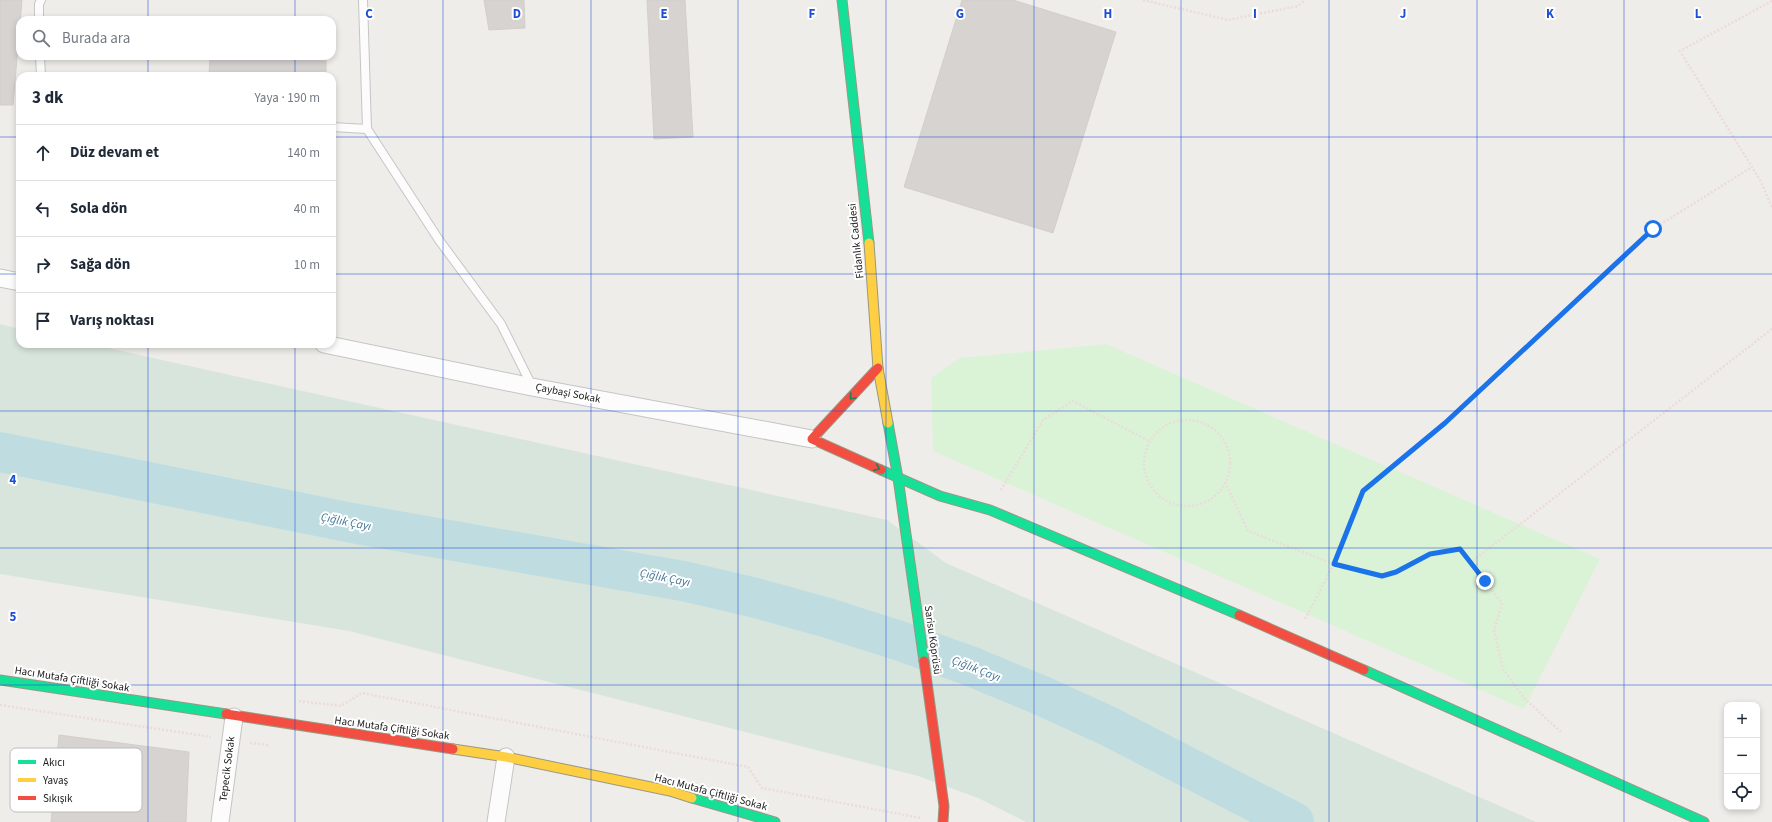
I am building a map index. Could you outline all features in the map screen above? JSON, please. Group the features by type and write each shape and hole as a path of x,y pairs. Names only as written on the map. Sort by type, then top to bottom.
{"street":[{"name":"Fidanlık Caddesi","path":"842,0 871,265 878,368 898,478"},
{"path":"0,278 16,281"},
{"name":"Çaybaşi Sokak","path":"336,346 532,386 812,439"},
{"path":"878,368 812,439 940,496 990,510 1295,639 1704,822"},
{"name":"Sarisu Kōprüsü","path":"898,478 944,806 944,822"},
{"name":"Hacı Mutafa Çiftliği Sokak","path":"0,680 234,717 506,757 670,791 776,822"},
{"name":"Tepecik Sokak","path":"220,822 234,717"},
{"path":"496,822 506,757"}],"lane":[{"path":"39,16 39,4 41,0"},
{"path":"364,0 367,129 439,240 501,324 532,386"},
{"path":"40,60 41,72"},
{"path":"336,127 367,129"}],"path":[{"path":"1143,0 1228,20 1298,6 1305,0"},
{"path":"1772,1 1680,51 1760,180 1772,207"},
{"path":"1295,639 1334,564 1363,491 1445,423 1653,229 1752,167"},
{"path":"1470,563 1772,329"},
{"path":"990,510 1043,420 1073,401 1149,441"},
{"path":"1186,420 1201,421 1214,429 1224,440 1229,453 1230,468 1226,482 1217,493 1206,501 1193,505 1179,505 1166,500 1155,492 1148,481 1144,467 1144,454 1149,441 1158,430 1172,422 1186,420"},
{"path":"1226,482 1248,530 1334,564 1382,576 1396,572 1430,554 1460,549 1502,604 1494,631 1503,669 1524,698 1566,738"},
{"path":"0,705 270,746"}],"shaded area":[{"path":"0,324 16,328 16,348 108,348 887,520 946,563 1536,822 1026,822 978,798 918,776 349,631 0,574"}],"green space":[{"path":"1106,344 1600,559 1524,709 933,451 931,378 960,358"}],"building":[{"path":"0,0 22,0 21,16 16,16 17,60 13,105 0,105"},
{"path":"484,0 524,0 525,28 489,30"},
{"path":"647,0 685,0 693,137 654,139"},
{"path":"962,0 1013,0 1116,32 1053,233 904,187"},
{"path":"210,60 326,60 326,72 209,72"},
{"path":"59,735 189,752 186,822 51,822 52,812 142,812 142,748 58,748"}],"waterway":[{"name":"Çığlık Çayı","path":"0,452 352,523 683,581 756,598 828,618 900,641 970,666 1040,695 1108,726 1294,822"}],"traffic: fast":[{"path":"842,0 869,243"},
{"path":"888,423 898,478 924,661"},
{"path":"881,470 940,496 990,510 1239,615"},
{"path":"1364,670 1704,822"},
{"path":"0,680 226,714"},
{"path":"692,798 775,822"}],"traffic: slow":[{"path":"869,243 878,368 888,423"},
{"path":"453,749 506,757 670,791 692,798"}],"traffic: jam":[{"path":"878,368 812,439 881,470"},
{"path":"1239,615 1364,670"},
{"path":"924,661 944,806 943,822"},
{"path":"226,714 453,749"}],"route":[{"path":"1485,581 1460,549 1430,554 1396,572 1382,576 1334,564 1363,491 1445,423 1653,229"}]}
